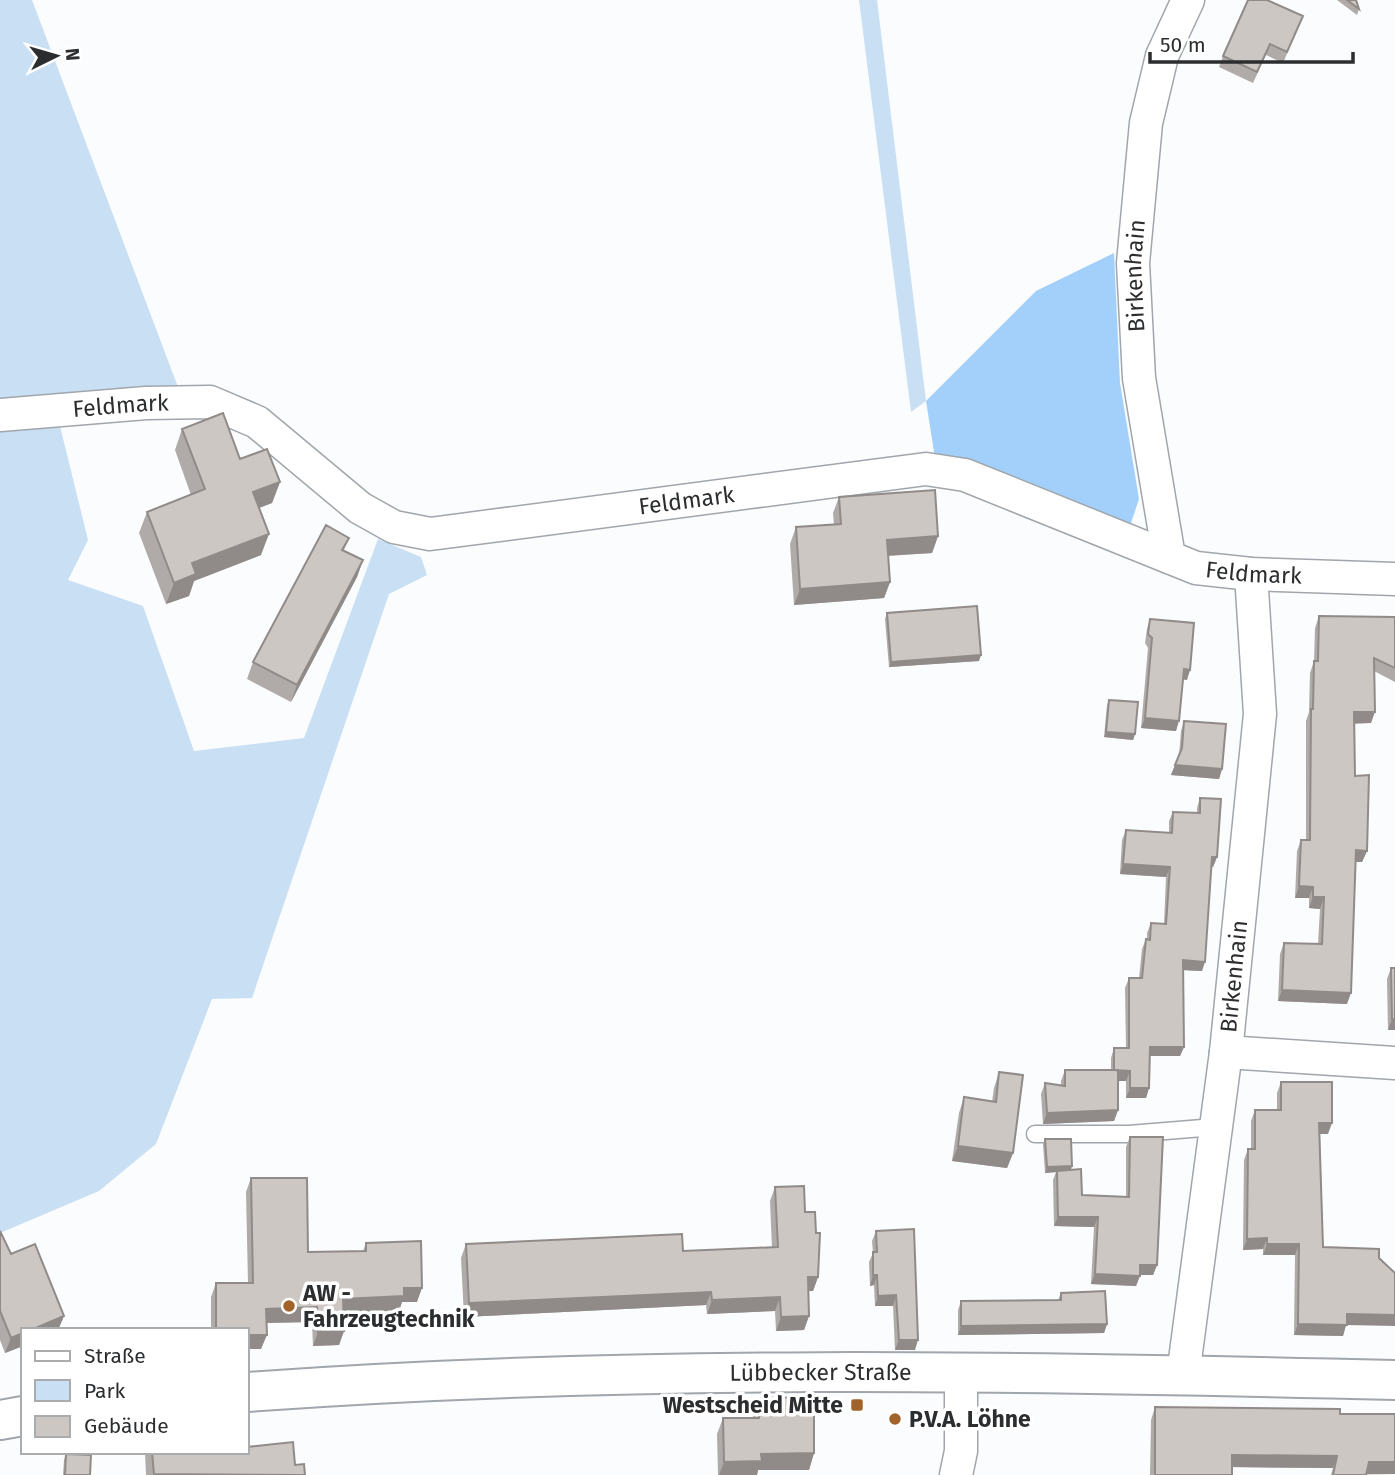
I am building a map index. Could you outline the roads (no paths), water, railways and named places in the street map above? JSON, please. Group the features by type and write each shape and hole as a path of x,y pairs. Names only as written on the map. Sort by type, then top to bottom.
{"main road":[{"name":"Lübbecker Straße","path":"248,1392 503,1378 961,1374 1395,1380"},
{"path":"0,1420 21,1416"}],"street":[{"name":"Birkenhain","path":"1170,557 1139,378 1133,263 1146,122 1163,56 1188,0"},
{"name":"Feldmark","path":"0,415 146,402 210,402 257,422 360,508 394,527 430,534 926,469 965,475 1196,568 1251,574 1395,579"},
{"name":"Birkenhain","path":"1183,1375 1226,1052 1260,714 1251,574"},
{"path":"1226,1052 1395,1063"},
{"path":"956,1475 961,1451 961,1374"}],"lane":[{"path":"1035,1134 1129,1134 1215,1127"}],"place":[{"name":"AW - Fahrzeugtechnik","path":"289,1306"},
{"name":"Westscheid Mitte","path":"857,1405"},
{"name":"P.V.A. Löhne","path":"895,1419"}]}
